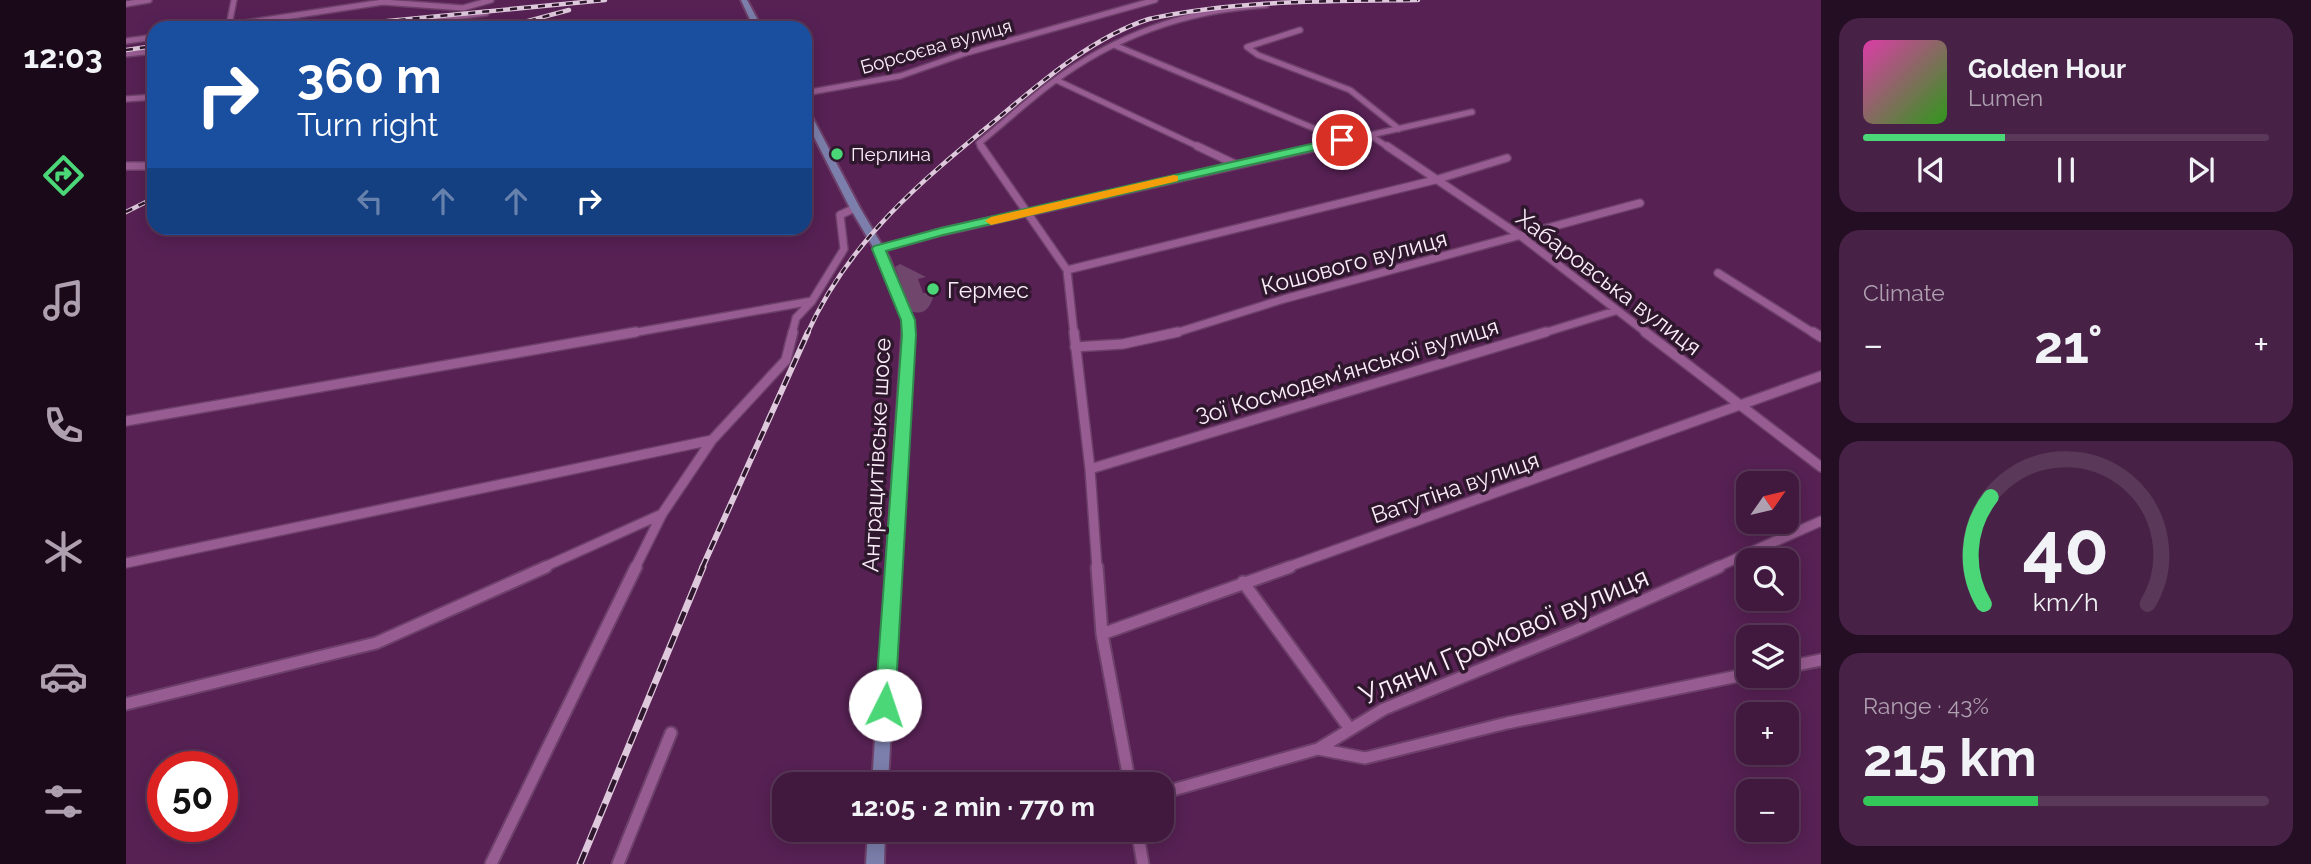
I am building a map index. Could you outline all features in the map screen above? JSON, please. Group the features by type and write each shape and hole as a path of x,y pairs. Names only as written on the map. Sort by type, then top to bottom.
{"main road":[{"path":"744,0 754,21"},
{"name":"Антрацитівське шосе","path":"812,125 878,249 908,320 881,772"},
{"path":"875,864 876,842"}],"street":[{"path":"126,4 149,0"},
{"path":"230,21 234,0"},
{"path":"252,21 353,3 385,1 463,8 491,0"},
{"name":"Борсоєва вулиця","path":"812,92 900,76 966,53 1155,0"},
{"path":"1128,772 1102,634 1090,468 1068,270 979,143 1056,80 1114,45 1201,13 1265,5"},
{"path":"421,21 486,13"},
{"path":"1300,30 1247,47 1258,55 1350,90 1399,129"},
{"path":"126,41 147,38"},
{"path":"1114,45 1342,140"},
{"path":"126,54 147,52"},
{"path":"1056,80 1235,164"},
{"path":"126,100 147,98"},
{"path":"878,249 1235,164 1472,112"},
{"name":"Хабаровська вулиця","path":"1370,135 1522,237 1821,467"},
{"path":"1068,270 1435,180 1507,158"},
{"path":"126,166 147,166"},
{"name":"Кошового вулиця","path":"1075,348 1123,344 1164,336 1284,299 1640,204"},
{"path":"491,864 662,514 712,440 786,360 796,318 812,301 844,249 840,215 855,208"},
{"path":"1718,273 1821,337"},
{"path":"126,421 812,301"},
{"name":"Зої Космодем’янської вулиця","path":"1090,468 1615,311"},
{"name":"Ватутіна вулиця","path":"1102,634 1821,376"},
{"path":"126,563 712,440"},
{"path":"126,704 376,643 662,514"},
{"name":"Уляни Громової вулиця","path":"1174,790 1318,749 1384,709 1575,631 1821,521"},
{"path":"1243,582 1350,729"},
{"path":"1799,665 1821,660"},
{"path":"1318,749 1365,758 1507,723 1736,676"},
{"path":"618,864 671,733"},
{"path":"1139,842 1143,864"}],"shaded area":[{"path":"900,264 926,277 918,279 923,293 934,293 930,306 924,311 911,311 895,267"}],"railway":[{"path":"388,21 605,0"},
{"path":"808,333 845,268 892,212 945,162 1036,86 1109,36 1149,19 1215,8 1283,3 1418,0"},
{"path":"528,21 569,10"},
{"path":"126,50 147,47"},
{"path":"126,212 147,202"},
{"path":"702,568 808,333"},
{"path":"580,864 703,567"}],"slow traffic":[{"path":"991,221 1174,179"}],"place":[{"name":"Перлина","path":"837,154"},
{"name":"Гермес","path":"933,289"}],"route":[{"path":"885,705 909,335 908,320 884,257 878,249 941,232 1342,140"}]}
